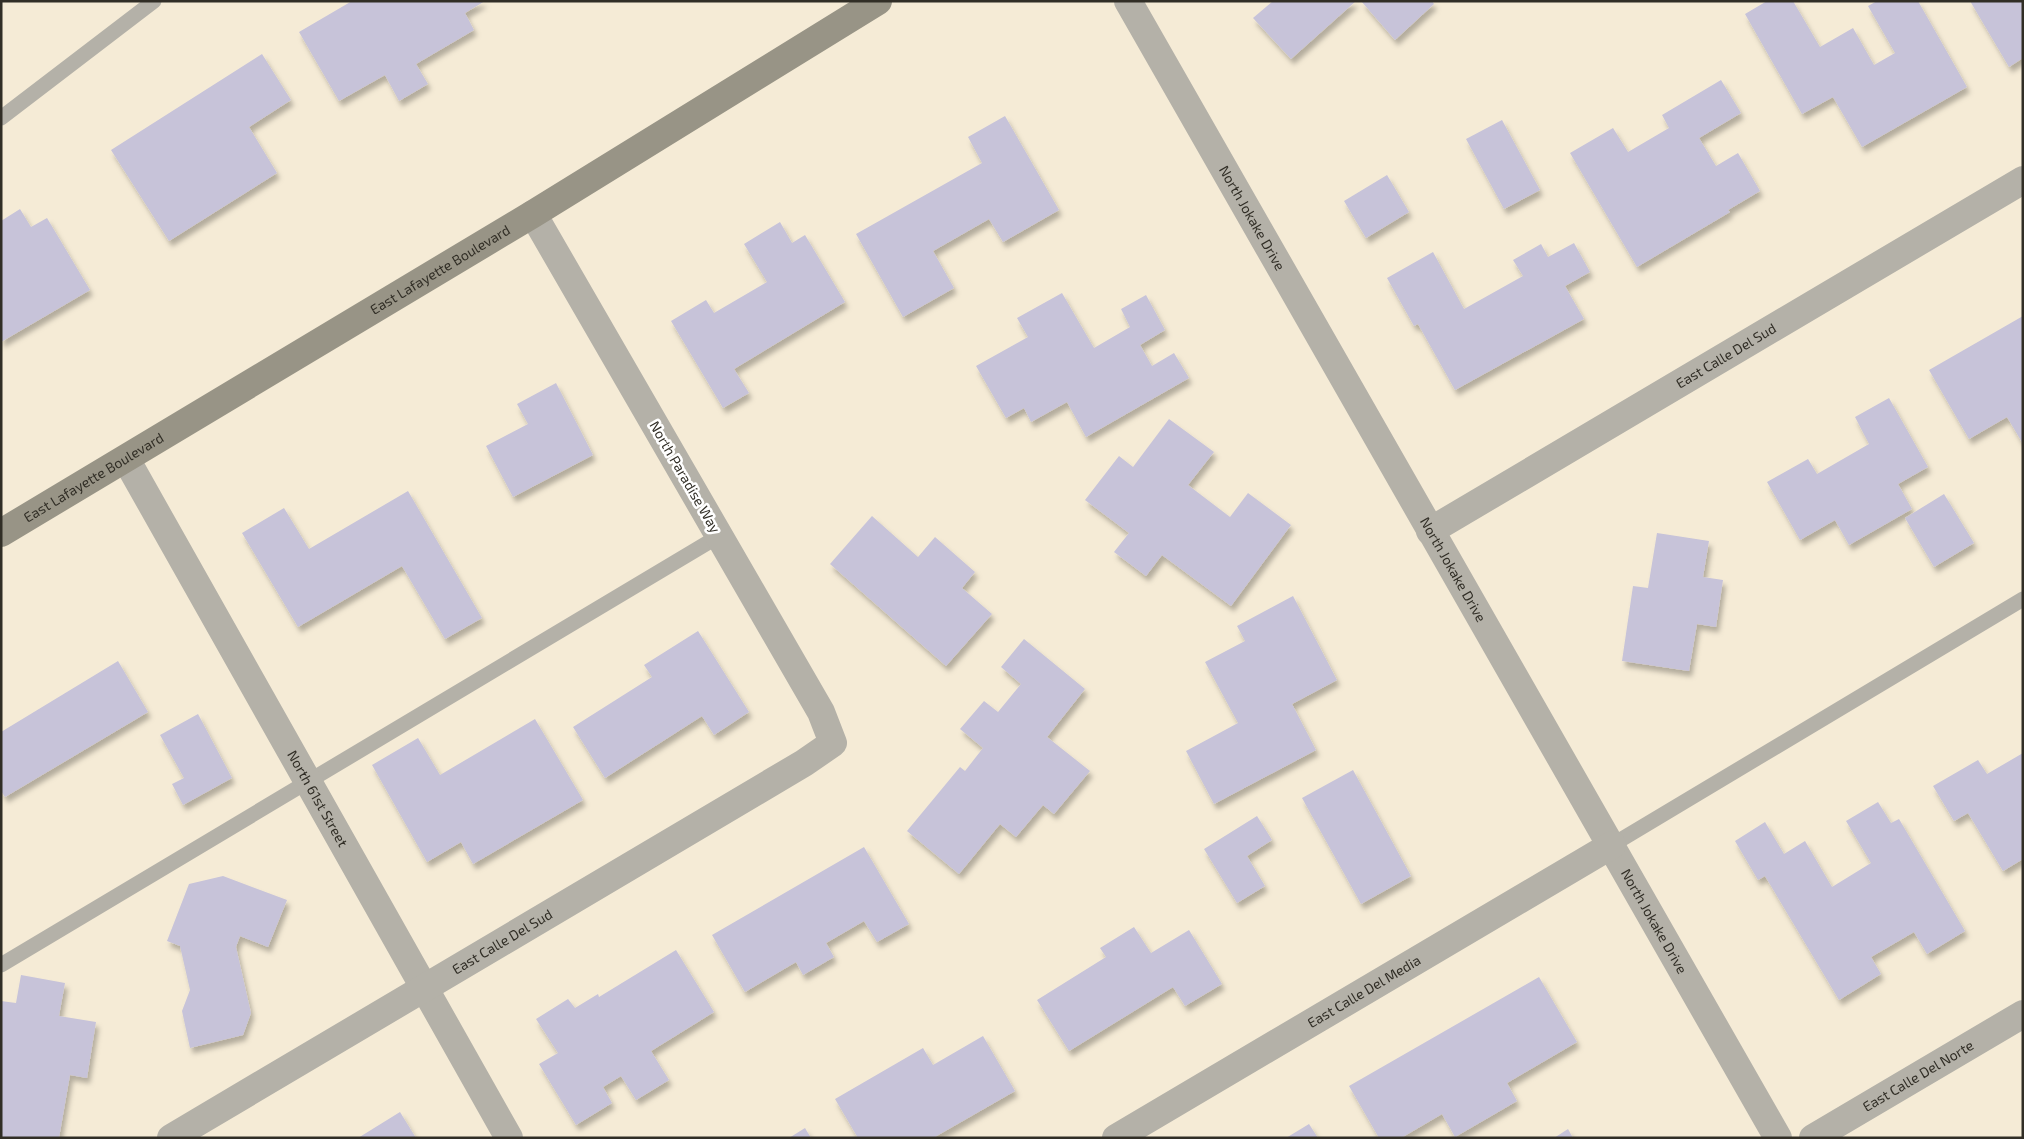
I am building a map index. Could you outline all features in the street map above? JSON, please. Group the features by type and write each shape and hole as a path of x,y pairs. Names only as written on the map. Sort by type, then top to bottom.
{"street":[{"name":"East Lafayette Boulevard","path":"1,533 533,214 878,1"},
{"name":"North Jokake Drive","path":"1128,1 1778,1138"},
{"name":"East Calle Del Sud","path":"1430,531 2023,180"},
{"name":"North Paradise Way","path":"533,214 821,712 833,743"},
{"name":"North 61st Street","path":"126,459 426,987 509,1138"},
{"name":"East Calle Del Sud","path":"171,1138 804,763 833,743"},
{"name":"East Calle Del Media","path":"1116,1138 1612,845"},
{"name":"East Calle Del Norte","path":"1813,1138 2023,1014"}],"lane":[{"path":"1,118 154,1"},
{"path":"1,966 719,536"},
{"path":"1612,845 2023,599"}],"building":[{"path":"352,1 485,1 465,13 474,30 416,64 428,84 399,101 385,75 339,101 299,32"},
{"path":"1273,1 1356,1 1291,59 1253,18"},
{"path":"1361,1 1432,1 1434,4 1395,40"},
{"path":"1767,1 1793,1 1820,47 1853,28 1874,65 1895,53 1868,6 1877,1 1918,1 1967,87 1862,147 1833,97 1802,114 1745,14"},
{"path":"1970,1 2023,1 2023,58 2009,67"},
{"path":"262,54 291,100 249,127 277,173 169,241 111,150"},
{"path":"1721,80 1741,113 1699,138 1716,166 1738,153 1760,191 1728,210 1730,212 1637,267 1570,153 1613,128 1628,152 1669,128 1662,115"},
{"path":"1005,116 1059,210 1003,242 989,219 933,251 954,288 903,317 856,234 982,163 968,137"},
{"path":"1502,120 1540,190 1504,209 1466,139"},
{"path":"1387,175 1409,212 1366,238 1344,201"},
{"path":"20,209 31,227 47,218 90,290 1,342 1,221"},
{"path":"780,222 792,243 805,235 845,302 734,369 749,393 723,408 671,321 706,300 714,313 767,282 744,244"},
{"path":"1574,243 1590,272 1565,286 1584,319 1455,390 1418,324 1414,326 1387,278 1433,252 1464,309 1523,276 1513,260 1541,244 1548,257"},
{"path":"1062,293 1094,348 1130,327 1121,309 1146,295 1165,330 1140,345 1152,366 1174,353 1189,378 1086,437 1067,402 1031,422 1024,408 1006,418 976,366 1028,337 1017,318"},
{"path":"2023,316 2023,444 2007,417 1969,439 1929,370"},
{"path":"556,383 593,455 513,497 486,446 528,424 517,404"},
{"path":"1889,398 1928,467 1898,484 1912,509 1849,545 1835,520 1800,540 1767,482 1808,459 1817,474 1869,444 1855,417"},
{"path":"1169,419 1214,452 1188,485 1230,517 1248,493 1291,525 1231,606 1162,555 1146,576 1114,552 1129,533 1085,500 1119,456 1133,467"},
{"path":"408,491 482,618 445,639 402,566 298,627 242,533 284,508 309,549"},
{"path":"1944,494 1974,543 1934,567 1905,518"},
{"path":"872,516 918,557 935,537 975,572 962,588 992,614 946,666 830,564"},
{"path":"1657,533 1709,541 1703,577 1723,580 1716,627 1697,624 1689,671 1622,661 1633,586 1648,588"},
{"path":"1293,596 1337,680 1292,704 1316,750 1214,804 1186,751 1238,723 1205,662 1245,641 1237,626"},
{"path":"698,631 749,712 714,735 702,716 605,778 573,727 652,677 644,665"},
{"path":"1024,639 1085,689 1047,737 1090,771 1054,814 1043,805 1016,837 1000,824 959,874 907,831 960,767 965,771 983,748 960,729 984,701 998,712 1021,684 1001,667"},
{"path":"118,661 148,712 5,797 1,791 1,732"},
{"path":"198,714 232,778 183,805 172,784 184,778 160,735"},
{"path":"535,719 583,800 473,864 461,842 427,862 372,765 418,738 440,775"},
{"path":"2023,753 2023,859 2003,871 1968,813 1954,821 1933,786 1978,760 1987,774"},
{"path":"1353,770 1411,876 1361,904 1302,798"},
{"path":"1878,802 1891,823 1899,819 1965,931 1927,954 1914,932 1871,957 1881,974 1839,1000 1765,876 1758,880 1735,841 1765,822 1784,854 1805,841 1832,887 1871,863 1846,821"},
{"path":"1257,816 1272,840 1247,856 1265,886 1237,903 1204,849"},
{"path":"864,847 909,924 877,942 864,921 826,943 834,957 803,975 796,962 745,992 712,935"},
{"path":"223,876 287,900 268,947 240,936 236,947 251,1013 243,1035 190,1048 182,1011 190,990 180,946 167,941 189,884"},
{"path":"1134,927 1151,953 1189,930 1222,984 1185,1006 1173,987 1069,1051 1037,1000 1106,957 1100,948"},
{"path":"676,950 714,1012 651,1051 669,1080 636,1100 621,1076 603,1087 612,1103 576,1125 539,1064 558,1053 536,1019 568,999 575,1008 598,994 599,997"},
{"path":"21,975 65,983 59,1016 96,1022 87,1078 70,1075 59,1138 1,1138 1,1001 16,1003"},
{"path":"1539,977 1577,1042 1507,1083 1517,1101 1455,1137 1442,1114 1401,1138 1379,1138 1349,1086"},
{"path":"983,1036 1015,1091 933,1138 858,1138 835,1099 923,1048 933,1065"},
{"path":"400,1112 416,1138 358,1138"},
{"path":"1309,1124 1318,1138 1286,1138"},
{"path":"805,1128 811,1138 789,1138"},
{"path":"1568,1129 1573,1138 1554,1138"}]}
